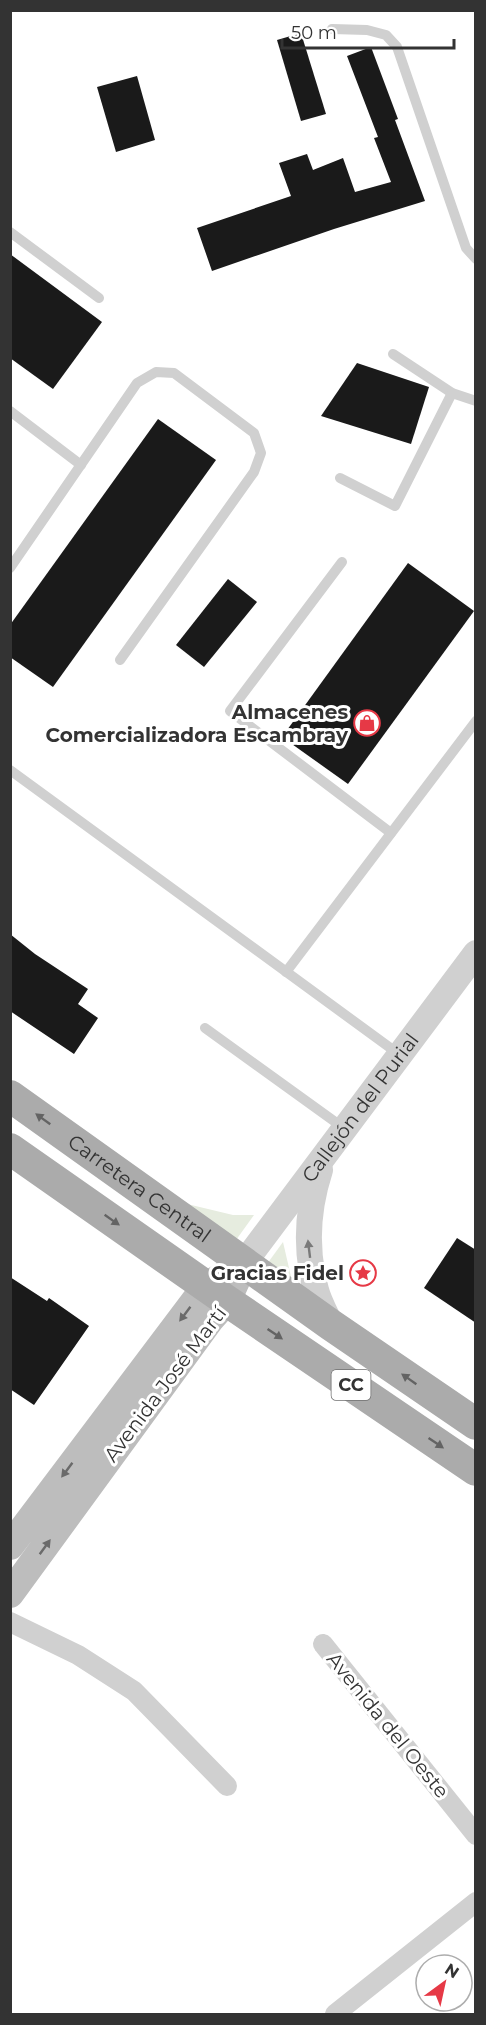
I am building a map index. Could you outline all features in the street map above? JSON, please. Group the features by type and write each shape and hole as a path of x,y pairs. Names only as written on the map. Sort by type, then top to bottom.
{"main road":[{"name":"Carretera Central","path":"10,1096 331,1325 476,1424"},
{"name":"Carretera Central","path":"10,1149 216,1294 476,1470"},
{"name":"Avenida José Martí","path":"10,1545 244,1263"},
{"name":"Avenida José Martí","path":"10,1594 210,1320 216,1294"}],"street":[{"name":"Callejón del Purial","path":"244,1263 476,953"},
{"path":"325,1155 312,1195 308,1242 316,1292 331,1325"},
{"path":"10,1622 78,1655 134,1691 227,1786"},
{"name":"Avenida del Oeste","path":"323,1644 476,1835"},
{"path":"335,2014 476,1902"}],"lane":[{"path":"332,29 367,30 386,35 397,47 466,248 476,259"},
{"path":"10,232 99,298"},
{"path":"393,354 452,393 476,401"},
{"path":"10,568 137,383 156,372 174,373 254,433 261,453 254,472 120,660"},
{"path":"340,478 394,506 452,393"},
{"path":"10,411 81,465"},
{"path":"342,562 230,711 391,833"},
{"path":"286,972 476,721"},
{"path":"10,770 400,1055"},
{"path":"206,1028 345,1129"}],"shaded area":[{"path":"183,1203 233,1215 254,1215 236,1240"},
{"path":"283,1242 292,1281 267,1264"}],"building":[{"path":"301,33 326,114 301,121 277,40"},
{"path":"371,47 425,201 334,229 212,271 197,228 291,196 279,163 307,154 313,170 343,158 355,192 391,182 374,138 378,137 347,56"},
{"path":"137,76 155,140 116,152 97,87"},
{"path":"10,254 102,322 53,389 10,358"},
{"path":"357,363 429,387 411,444 321,416"},
{"path":"158,419 216,460 53,687 10,657 10,625"},
{"path":"408,563 474,611 348,784 282,737"},
{"path":"228,579 257,602 204,667 176,645"},
{"path":"10,934 35,954 88,989 78,1004 98,1018 74,1054 10,1011"},
{"path":"457,1238 476,1250 476,1323 424,1288"},
{"path":"10,1277 47,1301 49,1298 89,1326 34,1405 10,1389"}],"place":[{"name":"Almacenes Comercializadora Escambray","path":"367,723"},
{"name":"Gracias Fidel","path":"363,1273"}]}
